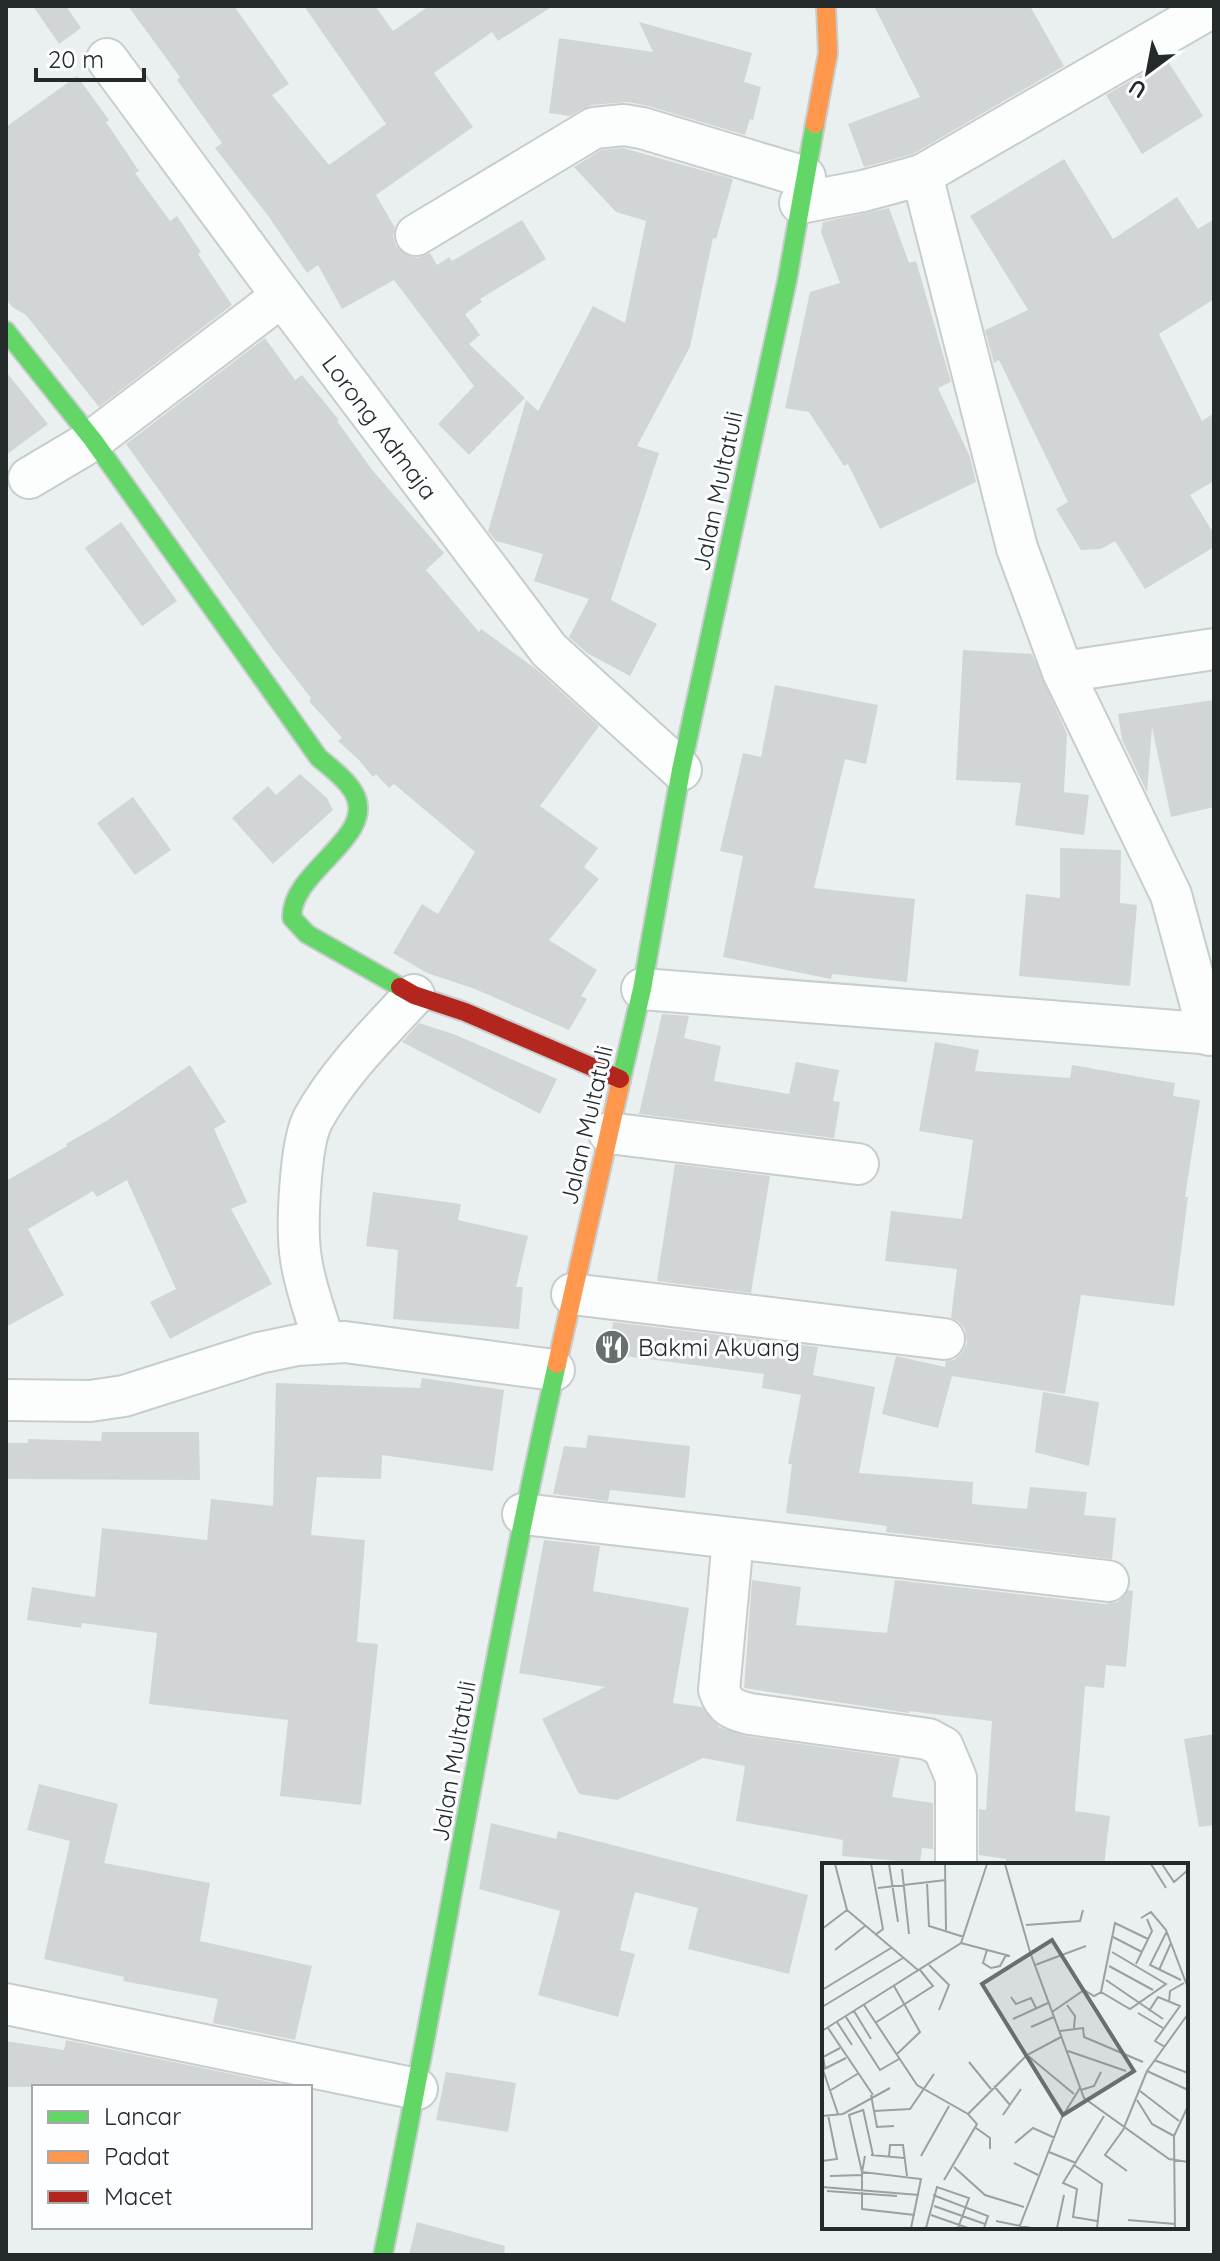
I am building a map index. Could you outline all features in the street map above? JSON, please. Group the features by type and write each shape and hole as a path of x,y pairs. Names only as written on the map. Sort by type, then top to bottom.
{"main road":[{"name":"Jalan Multatuli","path":"383,2255 417,2089 523,1514 642,989 681,770 787,281 828,53 826,6"},
{"path":"6,331 93,440 319,758 348,784 358,803 355,823 347,836 308,879 295,900 291,916 296,925 414,995 465,1012 620,1079"}],"street":[{"path":"416,235 594,128 603,126 642,128 802,190 863,191 922,175 1214,6"},
{"name":"Lorong Admaja","path":"107,59 549,650 681,770"},
{"path":"642,989 1212,1035 1171,895 1063,672 1017,548 922,175"},
{"path":"29,478 93,440 282,296"},
{"path":"1063,672 1214,649"},
{"path":"324,1342 301,1258 305,1144 312,1121 351,1062 414,995"},
{"path":"609,1133 858,1164"},
{"path":"572,1294 944,1339"},
{"path":"6,1400 90,1401 124,1396 259,1353 324,1342 345,1342 554,1370"},
{"path":"523,1514 1108,1581"},
{"path":"733,1539 719,1690 724,1703 734,1710 750,1714 928,1739 943,1747 956,1778 956,1863"},
{"path":"6,2004 417,2089"}],"building":[{"path":"33,6 66,6 81,28 59,44"},
{"path":"128,6 234,6 289,84 272,95 329,165 386,124 304,6 375,6 393,31 429,6 553,6 498,41 492,32 434,73 473,127 376,195 395,228 393,236 396,246 406,255 417,258 430,253 437,265 449,257 452,261 522,220 546,259 480,299 482,302 465,314 480,335 469,344 525,398 469,455 438,424 474,386 394,280 342,309 318,265 307,273 269,217 215,148 222,143 177,80 180,77"},
{"path":"874,6 1030,6 1064,66 913,154 864,167 848,124 920,97"},
{"path":"639,22 752,53 744,82 761,87 753,120 750,119 745,135 628,102 591,105 570,116 549,113 559,38 653,52"},
{"path":"1167,60 1203,116 1142,154 1106,95"},
{"path":"77,76 109,120 106,122 139,171 135,173 170,221 177,216 232,305 99,407 26,315 12,307 6,298 6,127"},
{"path":"623,148 733,179 716,239 713,238 690,347 637,446 659,453 611,600 657,624 630,676 587,653 569,637 589,599 534,581 543,554 496,541 488,531 526,400 538,411 593,306 625,323 646,221 616,212 574,167 601,150"},
{"path":"1064,159 1113,239 1177,197 1198,229 1214,219 1214,299 1159,334 1202,421 1214,413 1214,481 1190,495 1214,534 1214,547 1145,589 1115,541 1101,549 1081,550 1056,509 1068,502 999,360 994,363 985,330 1028,310 970,216"},
{"path":"889,208 909,263 916,261 951,382 938,388 970,457 976,482 880,529 848,464 844,466 809,412 785,408 810,292 840,283 821,232 823,222"},
{"path":"265,338 295,380 302,375 339,420 373,471 444,553 426,570 479,632 481,629 536,669 599,726 540,806 598,848 584,867 599,879 549,940 597,970 581,996 587,999 569,1030 475,989 427,973 393,953 422,904 438,914 475,852 394,784 389,788 376,774 373,777 338,741 342,738 309,701 311,698 126,444"},
{"path":"6,374 48,424 6,455"},
{"path":"121,522 177,601 142,626 85,548"},
{"path":"963,650 1032,654 1067,734 1064,792 1089,795 1084,835 1015,825 1021,783 956,780"},
{"path":"775,685 878,705 866,764 845,759 814,888 915,899 907,982 832,974 831,979 723,957 743,856 720,851 743,753 761,757"},
{"path":"1214,700 1214,807 1171,817 1152,727 1147,792 1122,740 1118,714"},
{"path":"300,774 327,798 333,810 273,864 232,818 268,786 276,795"},
{"path":"133,797 171,850 135,875 97,823"},
{"path":"1060,848 1121,850 1120,903 1137,905 1130,986 1019,976 1026,894 1060,898"},
{"path":"662,1014 689,1016 684,1038 721,1046 714,1081 789,1094 796,1062 839,1070 833,1101 840,1102 834,1138 639,1114"},
{"path":"419,1023 456,1035 557,1079 540,1114 402,1042"},
{"path":"935,1042 979,1050 975,1071 1070,1078 1072,1065 1175,1083 1173,1096 1200,1100 1185,1197 1188,1197 1174,1306 1081,1295 1065,1394 952,1376 938,1428 882,1414 896,1356 945,1367 946,1361 954,1360 967,1343 965,1329 951,1318 957,1269 885,1261 891,1211 962,1219 973,1140 919,1131"},
{"path":"190,1065 226,1122 214,1129 247,1202 231,1209 272,1284 170,1339 150,1302 176,1289 127,1180 97,1197 93,1191 28,1229 64,1295 6,1327 6,1181 67,1146"},
{"path":"675,1164 770,1176 751,1293 657,1281"},
{"path":"373,1192 461,1204 458,1220 528,1236 516,1287 523,1287 519,1329 393,1319 398,1250 366,1246"},
{"path":"613,1322 818,1347 813,1375 875,1387 859,1473 973,1482 972,1504 1027,1509 1030,1487 1087,1492 1084,1515 1116,1518 1112,1559 886,1532 887,1526 786,1513 792,1464 788,1464 801,1395 762,1388 764,1374 609,1354"},
{"path":"422,1378 504,1390 493,1471 382,1455 381,1479 317,1477 311,1535 365,1540 357,1642 378,1644 361,1805 280,1796 288,1720 149,1704 157,1633 82,1623 81,1628 27,1620 32,1587 95,1597 102,1528 207,1540 211,1499 273,1506 276,1383 420,1388"},
{"path":"1043,1392 1099,1402 1089,1466 1035,1452"},
{"path":"102,1432 199,1432 200,1480 6,1479 6,1443 28,1443 28,1439 101,1441"},
{"path":"588,1435 690,1446 685,1498 610,1490 608,1501 553,1494 564,1446 586,1448"},
{"path":"544,1540 600,1546 593,1591 689,1608 673,1703 702,1707 719,1727 745,1736 900,1758 892,1797 933,1803 933,1849 922,1848 920,1863 842,1856 843,1840 736,1821 745,1766 703,1758 617,1800 579,1794 542,1719 605,1687 519,1673"},
{"path":"752,1580 801,1587 796,1625 887,1633 895,1580 1105,1604 1118,1602 1128,1590 1133,1591 1126,1667 1106,1665 1104,1688 1085,1686 1075,1811 1110,1816 1104,1863 1006,1863 1006,1859 979,1855 979,1809 986,1810 992,1721 909,1713 744,1688"},
{"path":"1214,1734 1214,1825 1199,1827 1184,1739"},
{"path":"39,1784 118,1804 104,1863 210,1883 200,1941 312,1966 295,2040 213,2023 218,1999 123,1981 124,1977 44,1959 70,1841 27,1830"},
{"path":"491,1823 556,1839 558,1831 808,1895 789,1974 688,1949 698,1908 635,1892 620,1950 635,1954 618,2017 538,1995 560,1911 479,1889"},
{"path":"66,2040 285,2085 6,2087 6,2041 64,2050"},
{"path":"446,2072 516,2083 508,2132 436,2120"},
{"path":"417,2222 505,2246 504,2255 409,2255"}],"traffic: fast":[{"path":"621,1080 642,989 681,770 787,281 815,124"},
{"path":"6,331 93,440 319,758 343,778 354,793 358,809 354,824 304,885 295,901 292,918 307,934 400,987"},
{"path":"383,2255 510,1586 557,1364"}],"traffic: slow":[{"path":"815,124 828,53 826,6"},
{"path":"557,1364 621,1080"}],"traffic: jam":[{"path":"400,987 620,1079"}],"place":[{"name":"Bakmi Akuang","path":"612,1347"}]}
